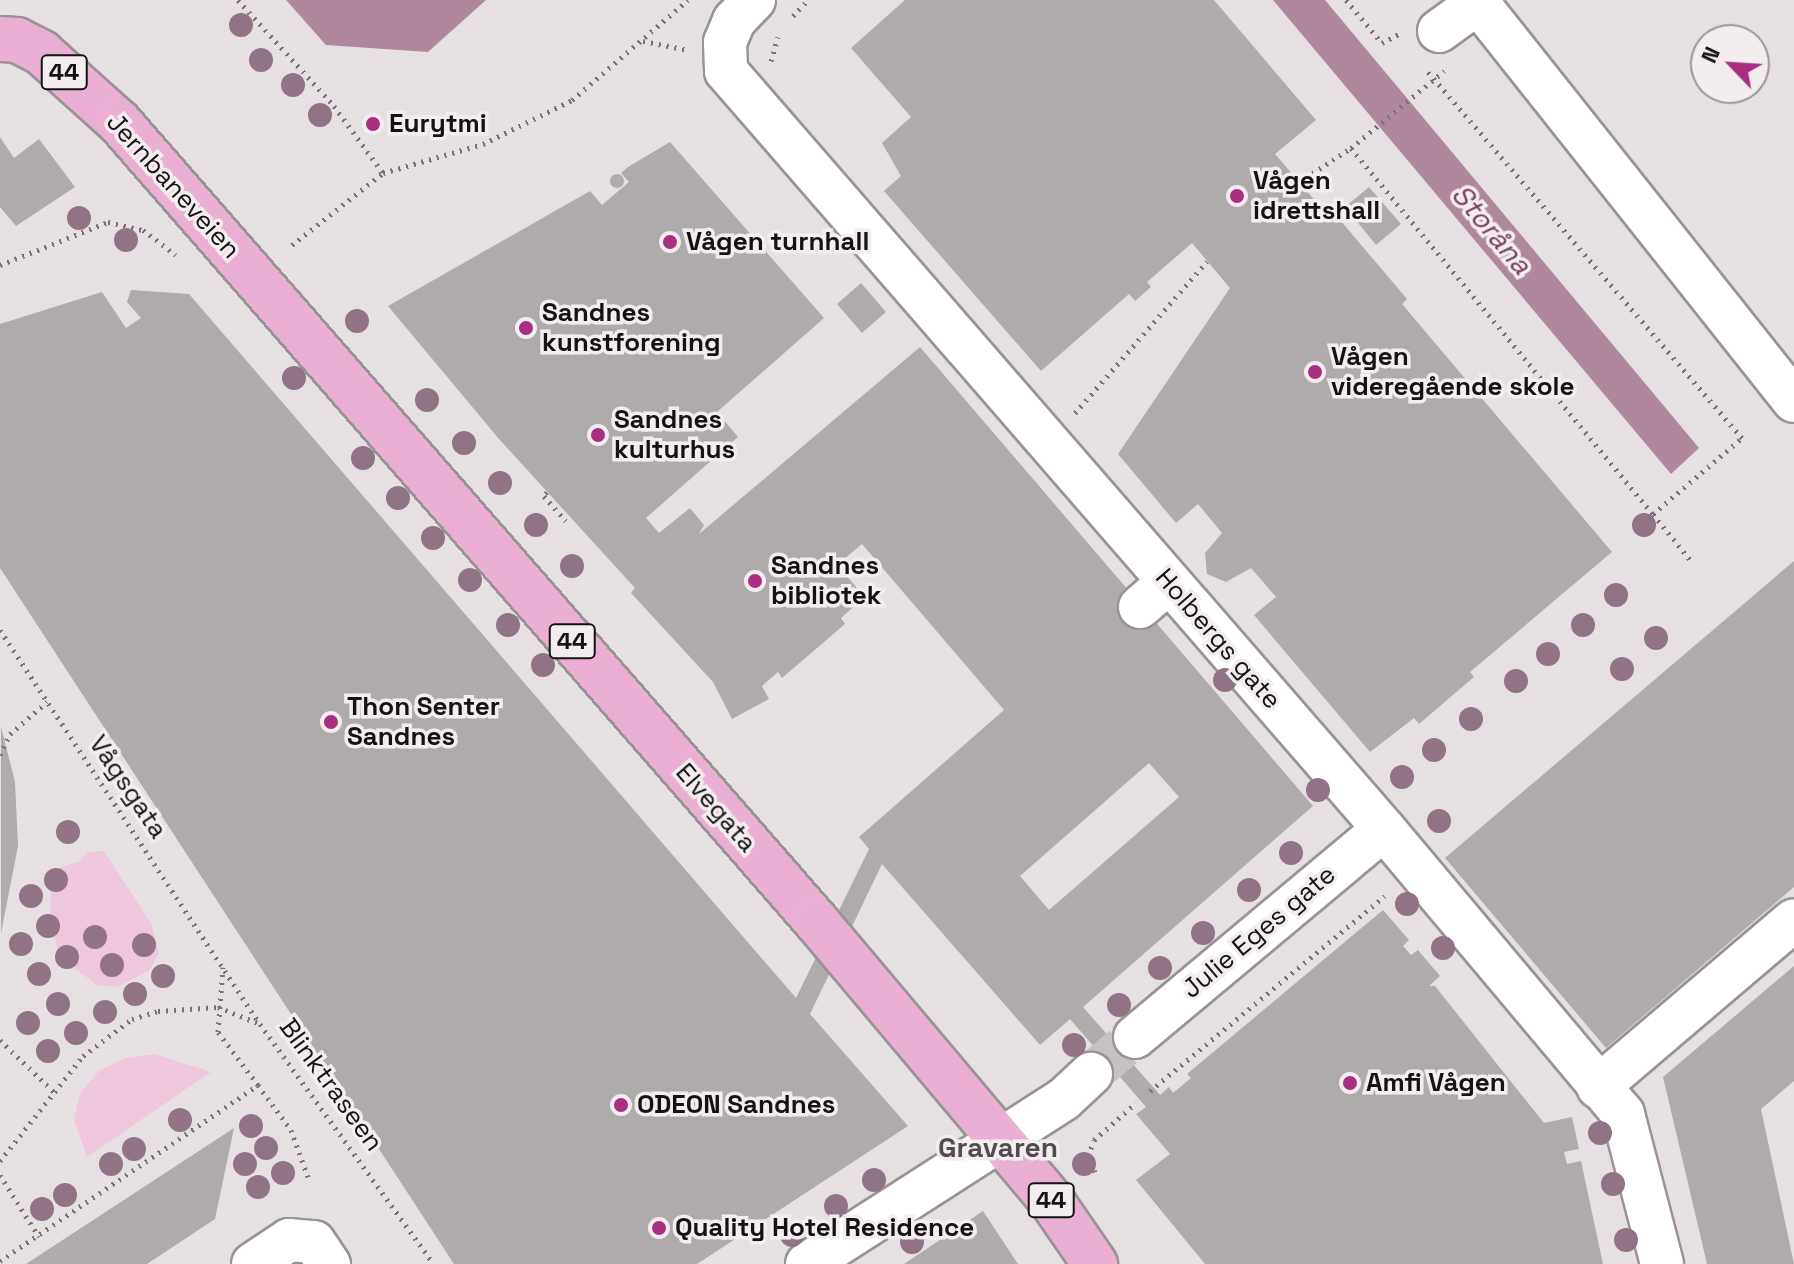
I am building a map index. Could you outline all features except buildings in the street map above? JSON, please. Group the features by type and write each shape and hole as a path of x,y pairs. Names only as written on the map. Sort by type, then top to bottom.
{"main road":[{"name":"Jernbaneveien","path":"0,39 17,40 42,53 119,122 328,361"},
{"name":"Elvegata","path":"328,361 816,921 1051,1200 1095,1264"}],"street":[{"name":"Holbergs gate","path":"754,0 734,21 725,42 726,71 965,374 1154,594 1384,829 1623,1114 1662,1264"},
{"path":"1423,47 1480,2 1794,401"},
{"name":"Julie Eges gate","path":"1135,1037 1384,829"},
{"path":"1598,1087 1794,920"},
{"path":"807,1264 1000,1142 1064,1099 1091,1074"},
{"path":"253,1264 289,1240 314,1242 329,1264"}],"path":[{"path":"238,0 315,85 383,173"},
{"path":"292,245 383,173 483,144 572,100 688,0"},
{"path":"1346,0 1382,43 1397,32 1423,47 1434,79 1742,438 1653,514"},
{"path":"1299,182 1351,148 1434,79"},
{"path":"1351,148 1692,562"},
{"path":"0,265 108,222 143,230 185,263"},
{"path":"1069,420 1207,261"},
{"path":"542,495 566,521"},
{"name":"Vågsgata","path":"0,630 260,1024"},
{"path":"0,755 10,734 47,702"},
{"path":"1150,1091 1385,896"},
{"path":"223,966 218,1032 291,1130 308,1177"},
{"name":"Blinktraseen","path":"0,1161 83,1056 132,1019 169,1009 218,1007 260,1024 434,1264"},
{"path":"0,1040 54,1092"},
{"path":"0,1261 258,1085"},
{"path":"1095,1172 1088,1156 1094,1140 1136,1103"},
{"path":"0,1175 39,1237"}],"shaded area":[{"path":"104,851 152,925 159,953 149,971 116,987 97,985 60,957 50,921 52,870 78,862 88,852"},
{"path":"155,1054 211,1072 87,1157 74,1120 80,1093 100,1070 126,1058"}],"water":[{"path":"286,0 486,0 428,52 326,45"},
{"name":"Storåna","path":"1273,0 1325,0 1699,448 1671,474"}],"tunnel":[{"path":"1091,1074 1135,1037"}],"place":[{"name":"Eurytmi","path":"373,124"},
{"name":"Vågen idrettshall","path":"1237,196"},
{"name":"Vågen turnhall","path":"670,242"},
{"name":"Sandnes kunstforening","path":"526,328"},
{"name":"Vågen videregående skole","path":"1315,372"},
{"name":"Sandnes kulturhus","path":"598,435"},
{"name":"Sandnes bibliotek","path":"755,581"},
{"name":"Thon Senter Sandnes","path":"331,722"},
{"name":"Amfi Vågen","path":"1350,1083"},
{"name":"ODEON Sandnes","path":"621,1105"},
{"name":"Quality Hotel Residence","path":"659,1228"}],"district":[{"name":"Gravaren","path":"998,1147"}]}
